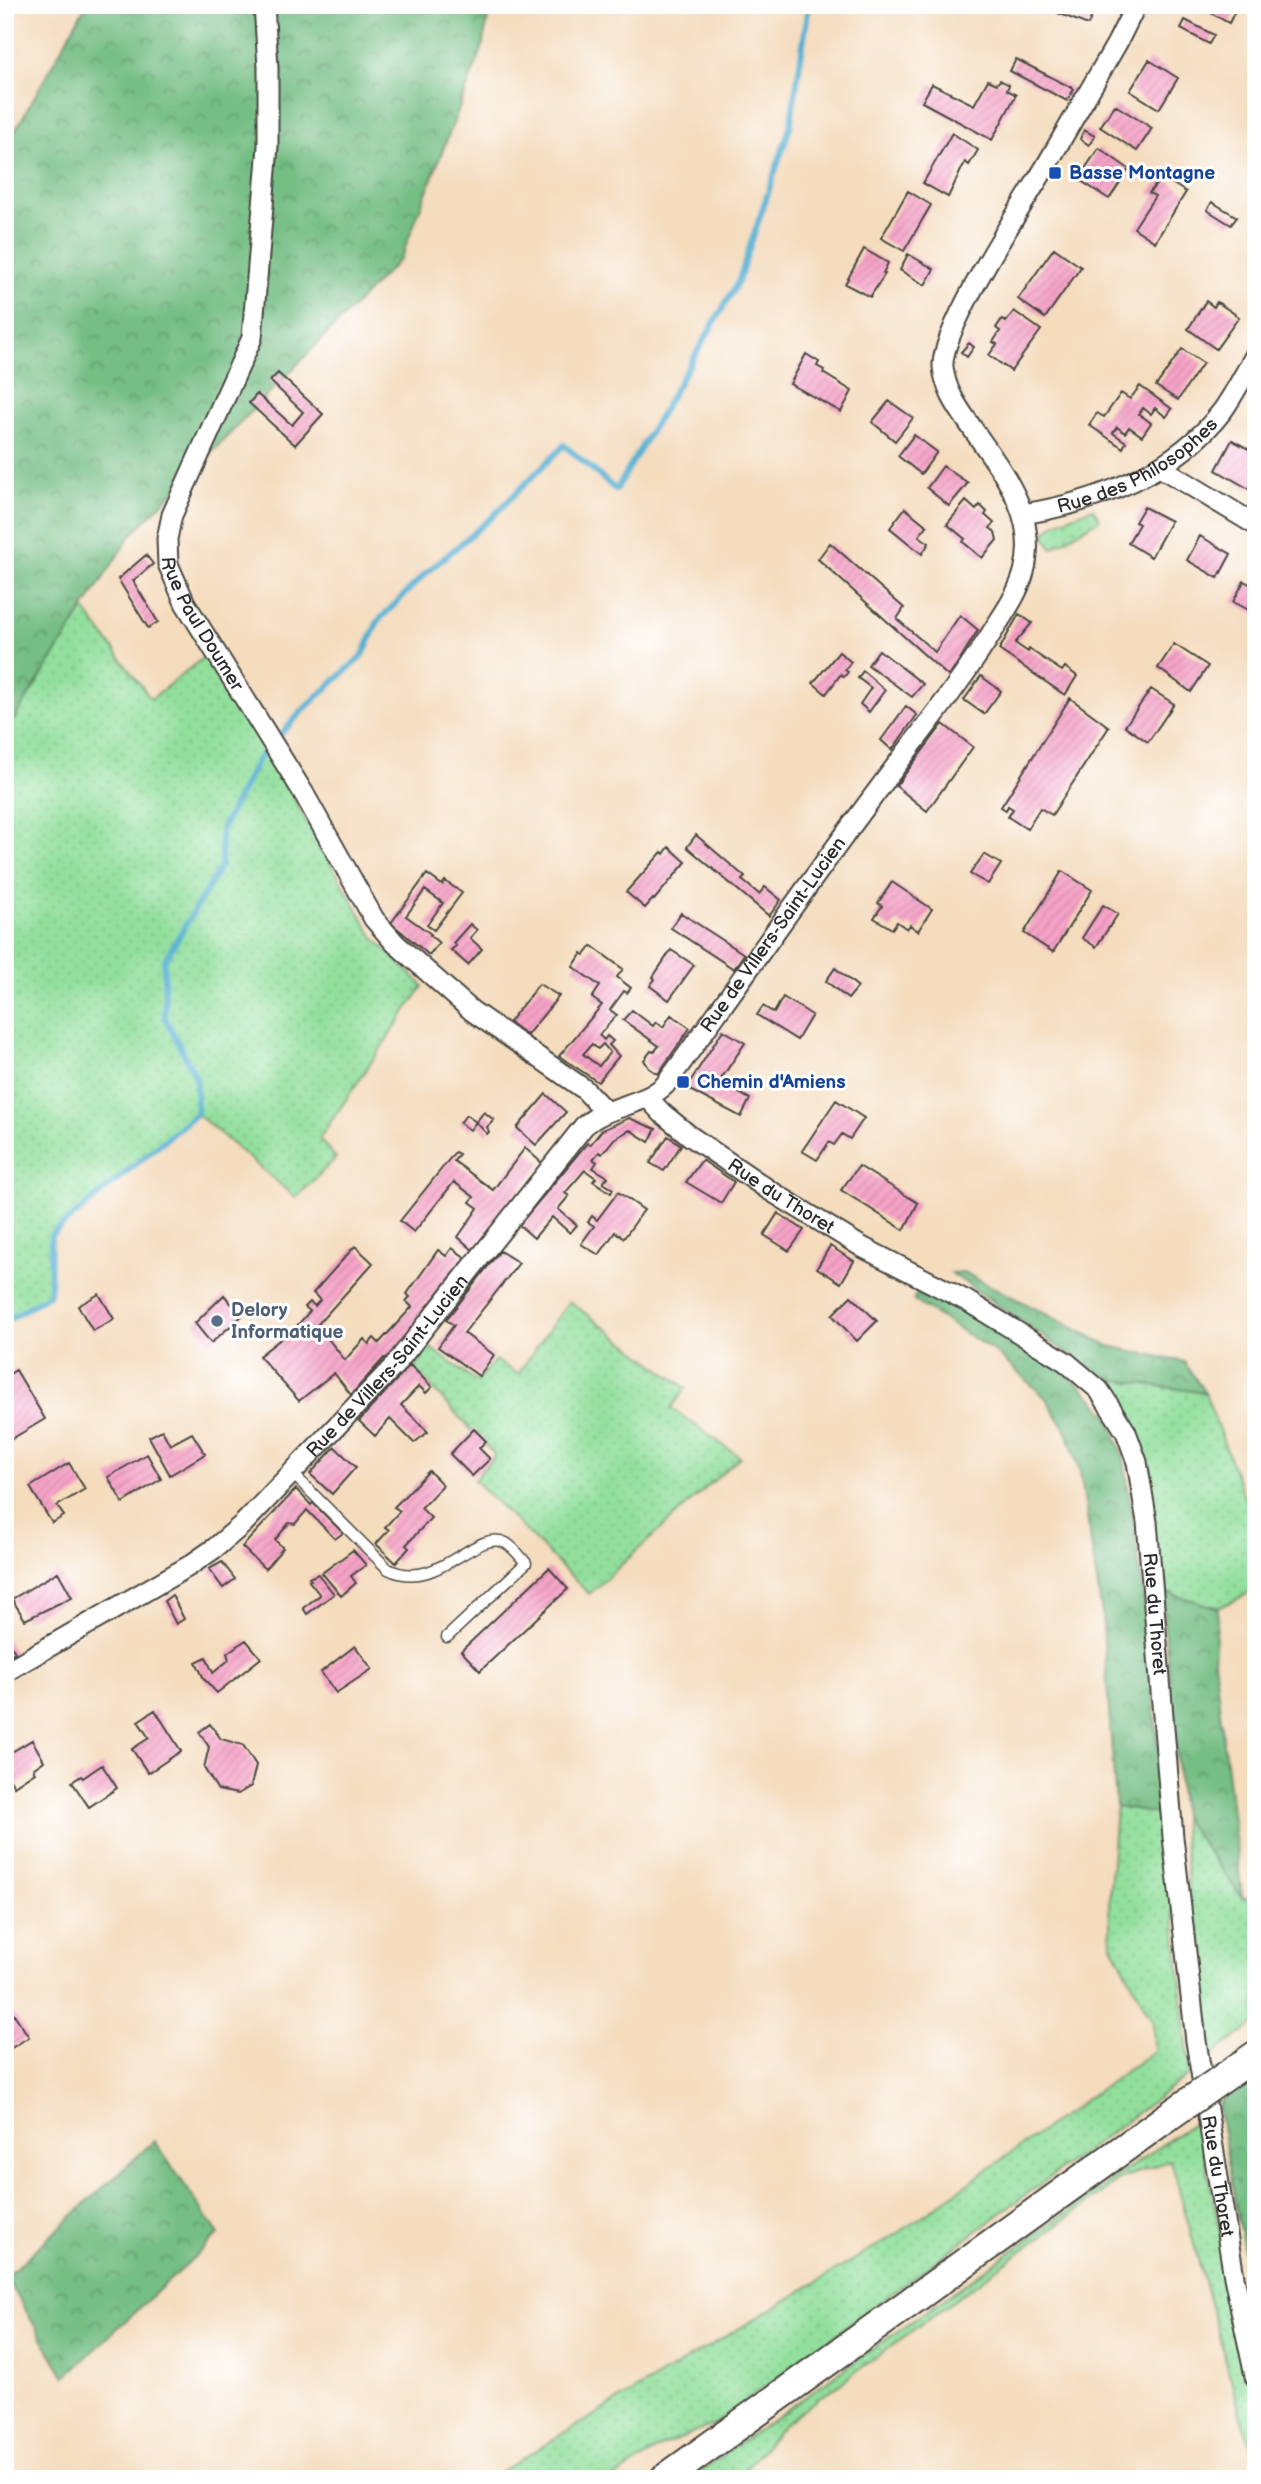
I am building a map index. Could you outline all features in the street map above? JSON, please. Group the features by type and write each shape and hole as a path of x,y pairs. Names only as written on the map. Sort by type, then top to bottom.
{"main road":[{"path":"664,2479 1246,2062"}],"street":[{"name":"Rue Paul Doumer","path":"264,5 268,146 252,338 234,383 172,515 167,538 168,564 193,619 308,800 363,903 379,926 472,1011 584,1089 606,1111"},
{"name":"Rue de Villers-Saint-Lucien","path":"5,1672 204,1557 243,1524 401,1357 574,1137 592,1119 606,1111 648,1098 665,1085 991,635 1016,592 1024,571 1028,543 1023,514 1010,485 955,402 944,374 943,351 966,303 1117,43 1136,5"},
{"name":"Rue des Philosophes","path":"1023,514 1093,496 1130,483 1160,467 1213,421 1224,408 1256,354"},
{"path":"1160,467 1256,525"},
{"name":"Rue du Thoret","path":"648,1098 691,1136 769,1190 854,1242 977,1307 1066,1362 1099,1390 1126,1432 1137,1462 1147,1522 1173,1837 1196,2041 1234,2277 1255,2377"}],"lane":[{"path":"292,1473 388,1569 401,1575 415,1576 432,1571 488,1541 504,1542 515,1551 526,1563 447,1637"}],"green space":[{"path":"86,5 490,5 482,49 401,258 130,536 5,733 5,149"},
{"path":"1093,508 1100,519 1052,548 1044,534 1057,522"},
{"path":"84,609 151,699 209,653 374,938 423,986 319,1139 336,1158 296,1198 197,1114 52,1234 50,1294 5,1322 5,733"},
{"path":"963,1272 1109,1346 1184,1362 1205,1393 1104,1378 951,1273"},
{"path":"923,1284 1052,1364 1082,1387 1108,1415 1124,1459 1146,1615 1164,1815 1116,1807 1102,1614 1080,1472 1068,1434 1046,1398 995,1352 913,1300"},
{"path":"569,1301 686,1388 671,1408 740,1457 589,1594 474,1480 495,1455 414,1369 429,1347 477,1382 495,1360 518,1374"},
{"path":"1104,1378 1205,1393 1247,1504 1256,1513 1256,1590 1218,1608 1161,1591 1141,1448 1127,1411"},
{"path":"1161,1591 1218,1608 1214,1660 1242,1897 1182,1817"},
{"path":"1116,1807 1164,1815 1190,2074 713,2425 662,2446 613,2479 488,2479 900,2232 1154,2051 1153,2022 1111,1943 1109,1904"},
{"path":"1182,1817 1242,1897 1256,1900 1256,2023 1210,2056 1196,1972"},
{"path":"1256,2074 1256,2321 1218,2104"},
{"path":"1197,2120 1256,2405 1256,2457 1243,2424 1171,2160 1122,2178 784,2424 737,2479 689,2479"},
{"path":"154,2141 219,2234 65,2377 6,2277"}],"building":[{"path":"1046,5 1096,5 1088,25 1045,8"},
{"path":"1214,5 1238,5 1229,23 1211,13"},
{"path":"1185,20 1214,35 1209,44 1181,29"},
{"path":"1016,59 1074,89 1067,101 1010,71"},
{"path":"1149,60 1178,78 1159,109 1130,91"},
{"path":"988,80 997,84 1000,80 1009,85 1007,90 1016,95 992,140 922,102 932,84 974,105"},
{"path":"1115,105 1152,128 1137,151 1100,127"},
{"path":"1084,130 1095,136 1089,145 1080,139"},
{"path":"952,133 978,150 969,165 965,162 948,197 923,183"},
{"path":"1099,148 1129,169 1109,199 1078,179"},
{"path":"1162,177 1186,192 1155,242 1134,228 1155,196 1149,193"},
{"path":"908,191 931,205 904,251 881,238"},
{"path":"1212,202 1237,217 1231,225 1207,210"},
{"path":"1054,248 1081,267 1045,318 1018,299"},
{"path":"864,249 888,263 883,273 885,274 870,297 845,284"},
{"path":"908,254 934,269 925,285 900,270"},
{"path":"1206,301 1214,307 1217,302 1239,317 1216,349 1188,329"},
{"path":"1014,311 1041,330 1011,371 989,355 997,344 993,342 1000,331 996,328 1002,319 1006,322"},
{"path":"969,343 974,347 967,357 961,352"},
{"path":"1182,349 1203,363 1178,400 1156,386"},
{"path":"806,354 819,362 817,366 824,370 823,373 852,391 841,412 790,384"},
{"path":"278,373 323,414 295,445 249,403 257,394 292,425 303,412 270,381"},
{"path":"1140,386 1172,409 1166,417 1155,408 1151,414 1143,408 1139,414 1151,423 1142,436 1129,427 1125,433 1117,427 1113,433 1126,442 1123,448 1089,425 1097,413 1104,417 1121,393 1130,399"},
{"path":"889,401 913,418 895,441 872,422"},
{"path":"914,435 937,452 921,474 898,456"},
{"path":"1232,440 1256,453 1256,481 1251,490 1216,470"},
{"path":"943,466 968,483 949,506 927,488"},
{"path":"966,501 976,510 980,505 987,512 985,515 994,523 990,528 995,532 997,540 982,558 947,524"},
{"path":"1144,507 1171,521 1151,557 1128,543 1139,524 1135,522"},
{"path":"905,508 927,526 919,536 929,543 922,554 890,528"},
{"path":"1200,536 1231,554 1218,578 1187,560"},
{"path":"830,543 904,608 897,619 935,652 960,615 978,630 949,677 818,559"},
{"path":"146,555 153,564 133,581 158,622 148,628 118,579"},
{"path":"1244,581 1253,586 1256,582 1256,614 1233,602"},
{"path":"1019,614 1032,623 1015,643 1062,671 1065,667 1077,676 1065,695 999,650"},
{"path":"1174,644 1208,666 1191,692 1158,668"},
{"path":"879,650 923,684 912,697 868,665"},
{"path":"839,652 851,662 845,670 848,672 844,677 841,674 826,694 813,683"},
{"path":"863,671 885,690 869,712 860,704 871,688 858,678"},
{"path":"981,676 1001,691 984,714 964,700"},
{"path":"1151,689 1174,704 1148,742 1125,726"},
{"path":"1070,698 1109,727 1052,815 1040,808 1027,829 1008,817 1013,809 1008,806 1006,810 1001,807"},
{"path":"906,706 917,715 892,750 881,740"},
{"path":"943,724 973,747 927,811 896,786"},
{"path":"696,835 745,877 742,880 759,894 765,887 781,900 769,916 687,847"},
{"path":"669,847 686,862 645,908 626,892"},
{"path":"984,854 1001,864 988,884 970,874"},
{"path":"1062,871 1092,890 1053,952 1024,933"},
{"path":"427,874 442,885 445,881 462,893 434,930 427,925 443,903 425,890 406,916 439,943 429,955 391,923"},
{"path":"892,882 932,909 918,931 910,925 907,929 897,922 892,929 874,918 882,906 878,903"},
{"path":"1103,905 1118,914 1096,947 1082,938"},
{"path":"681,913 744,954 734,969 671,928"},
{"path":"470,924 477,930 470,938 482,949 468,965 451,950 456,946 453,943"},
{"path":"592,946 623,969 617,977 631,988 627,993 624,991 610,1010 617,1015 599,1035 604,1040 607,1036 613,1041 609,1045 619,1056 598,1082 559,1056 602,1005 592,998 600,986 573,967 582,953 585,955","holes":["592,1044 598,1049 603,1044 610,1052 599,1066 583,1054"]},
{"path":"671,950 694,965 669,1000 650,986"},
{"path":"835,968 858,987 848,999 826,981"},
{"path":"539,984 559,996 527,1035 509,1022"},
{"path":"783,997 812,1015 797,1040 757,1015 763,1006 774,1013"},
{"path":"632,1010 653,1026 656,1022 663,1027 671,1015 690,1028 658,1074 649,1068 644,1060 659,1046 623,1020"},
{"path":"723,1030 745,1043 719,1082 750,1099 741,1117 686,1088"},
{"path":"546,1094 566,1112 536,1145 517,1128"},
{"path":"836,1100 864,1118 850,1139 842,1134 834,1145 829,1142 817,1160 802,1151"},
{"path":"484,1112 494,1120 487,1127 487,1134 476,1122"},
{"path":"466,1115 476,1122 470,1130 460,1123"},
{"path":"629,1118 656,1129 649,1142 630,1130 614,1139 602,1154 599,1152 593,1159 597,1162 593,1168 608,1177 603,1183 613,1189 611,1193 593,1181 596,1178 585,1170 565,1193 569,1196 558,1209 577,1225 570,1233 552,1217 534,1238 519,1225 587,1143 590,1145 602,1130"},
{"path":"668,1136 681,1145 664,1171 650,1163"},
{"path":"525,1148 542,1163 473,1250 458,1237 478,1208 470,1202 474,1197 454,1182 414,1232 400,1221 455,1152 459,1154 454,1161 493,1190"},
{"path":"702,1160 734,1182 721,1203 686,1182"},
{"path":"859,1166 918,1203 904,1230 841,1190"},
{"path":"618,1192 644,1210 624,1238 615,1232 599,1255 581,1244 594,1226 588,1222 592,1216 597,1220"},
{"path":"778,1213 804,1230 789,1251 764,1235"},
{"path":"355,1246 373,1263 317,1325 345,1360 364,1339 369,1344 374,1338 379,1343 412,1307 406,1301 410,1297 407,1294 438,1250 446,1256 452,1248 466,1258 424,1311 428,1314 391,1358 384,1358 351,1395 334,1373 299,1401 259,1356 296,1327 310,1311 305,1307 310,1302 315,1306 320,1300 313,1293"},
{"path":"830,1246 854,1261 841,1283 817,1268"},
{"path":"500,1251 519,1263 464,1333 494,1355 479,1376 438,1347 454,1325 446,1320"},
{"path":"99,1294 114,1319 93,1331 78,1306"},
{"path":"224,1295 242,1316 211,1343 195,1323"},
{"path":"851,1296 877,1321 857,1341 832,1315"},
{"path":"410,1365 432,1387 426,1393 419,1386 401,1405 428,1432 414,1443 390,1419 375,1436 359,1421"},
{"path":"16,1370 45,1419 5,1443 5,1377"},
{"path":"474,1429 486,1441 479,1448 490,1459 472,1476 450,1454"},
{"path":"162,1430 170,1445 192,1433 205,1454 170,1475 149,1437"},
{"path":"335,1447 356,1467 332,1494 310,1474"},
{"path":"147,1454 161,1479 123,1503 108,1477"},
{"path":"69,1463 85,1489 57,1506 64,1516 52,1523 30,1487"},
{"path":"429,1471 443,1485 421,1508 431,1518 406,1545 409,1548 396,1563 376,1544 389,1530 385,1527 400,1511 394,1507"},
{"path":"296,1489 343,1533 335,1539 307,1510 295,1524 289,1523 275,1540 283,1548 265,1569 242,1547"},
{"path":"353,1550 366,1565 351,1576 356,1583 341,1596 322,1573"},
{"path":"222,1562 235,1579 223,1588 209,1569"},
{"path":"549,1568 568,1589 480,1671 461,1651"},
{"path":"58,1572 72,1597 25,1620 12,1599"},
{"path":"318,1574 334,1594 307,1614 303,1608 320,1595 309,1578"},
{"path":"172,1595 184,1619 176,1624 164,1601"},
{"path":"5,1638 15,1652 5,1658"},
{"path":"246,1640 261,1658 217,1693 204,1679 196,1662 206,1657 213,1673 229,1660 227,1653"},
{"path":"355,1646 372,1669 336,1693 321,1672"},
{"path":"155,1710 181,1751 148,1773 132,1749 149,1738 138,1721"},
{"path":"210,1724 221,1739 243,1745 256,1765 251,1786 238,1794 218,1790 204,1768 209,1747 199,1732"},
{"path":"32,1740 44,1761 33,1769 35,1772 14,1786 5,1771 5,1756"},
{"path":"102,1765 117,1788 89,1807 72,1782"},
{"path":"14,2014 29,2037 5,2052 5,2019"}],"waterway":[{"path":"280,735 363,655 378,621 424,575 492,517 564,445 616,490 738,282 790,127 809,5"},
{"path":"5,1322 50,1294 51,1235 197,1113 196,1077 165,1018 164,961 221,866 221,830 258,759 269,747"}],"place":[{"name":"Basse Montagne","path":"1055,173"},
{"name":"Chemin d'Amiens","path":"683,1082"},
{"name":"Delory Informatique","path":"217,1321"}]}
